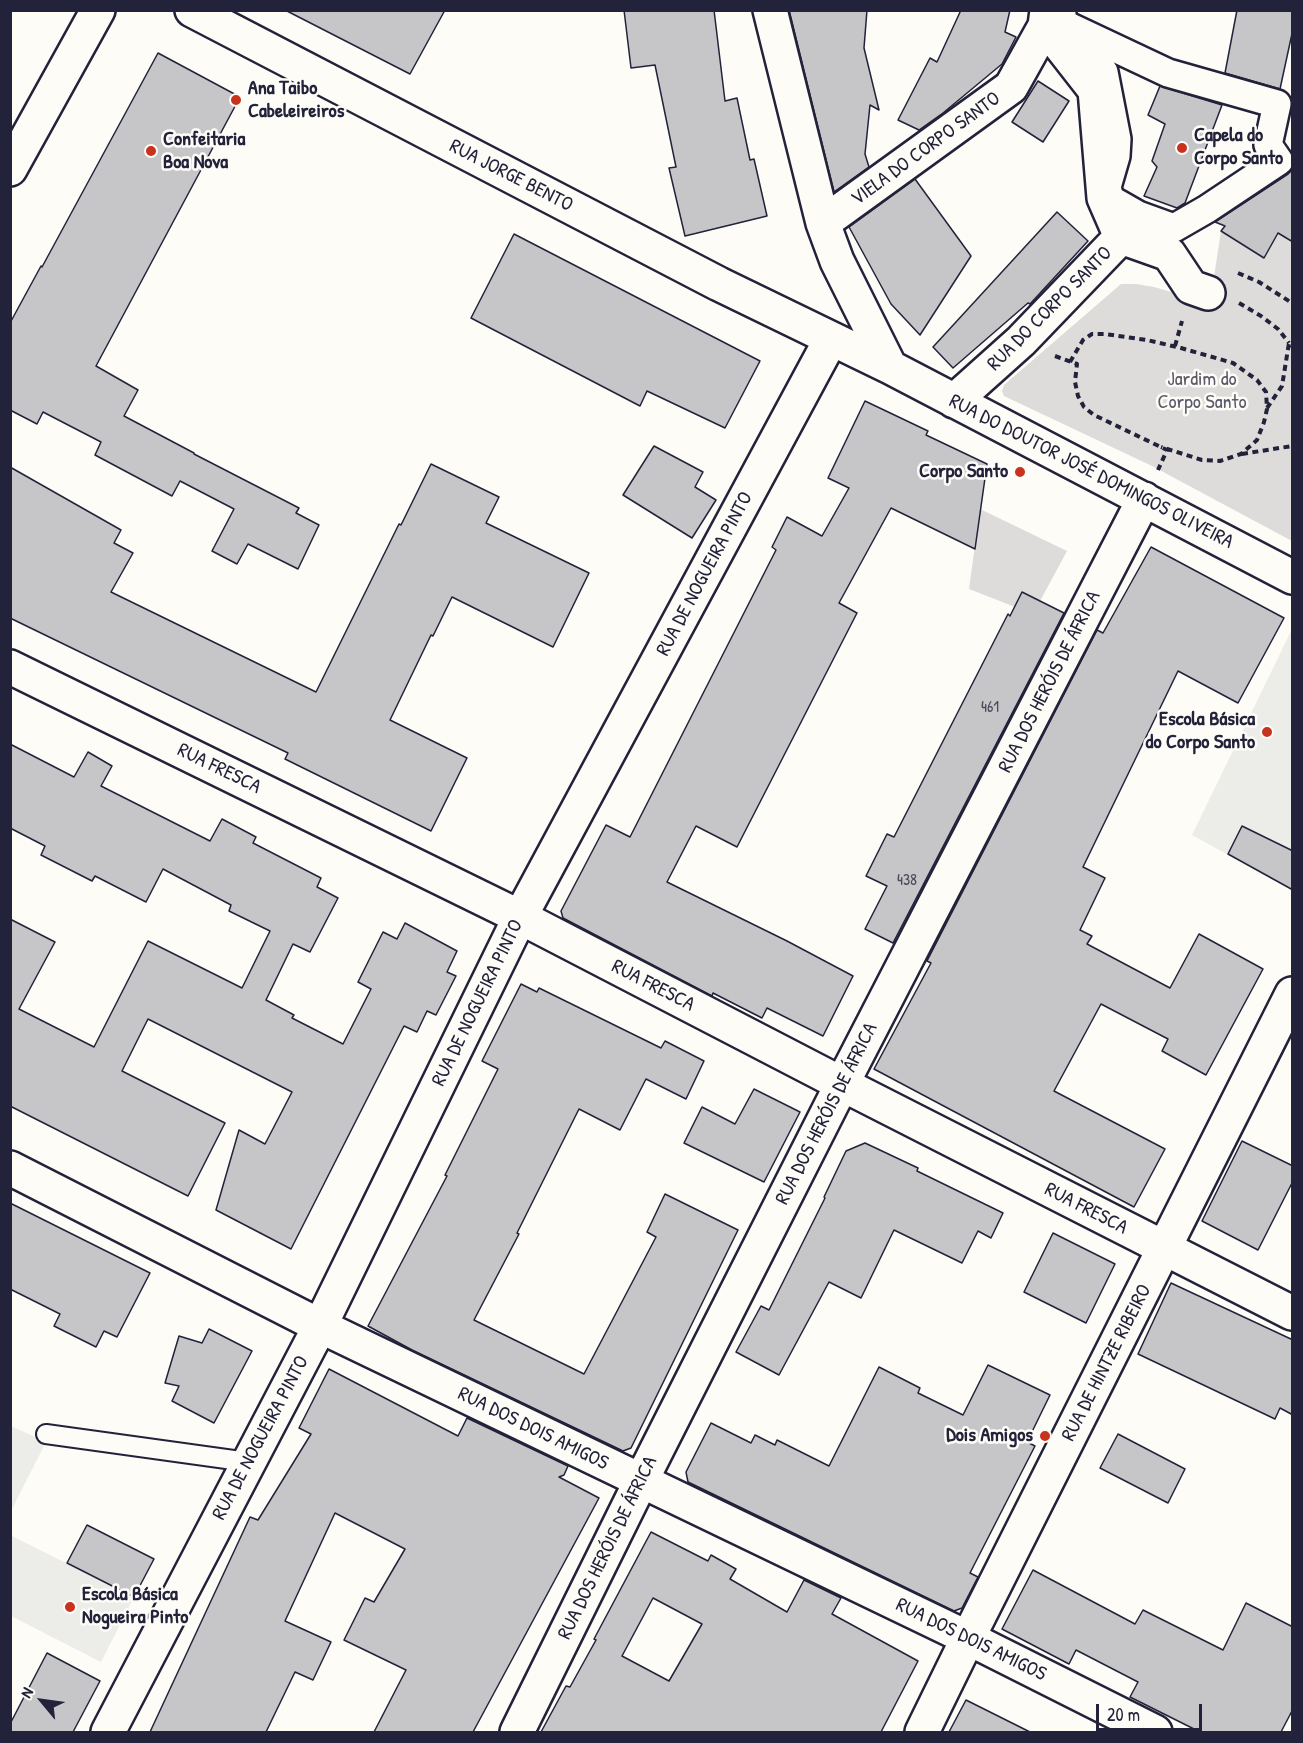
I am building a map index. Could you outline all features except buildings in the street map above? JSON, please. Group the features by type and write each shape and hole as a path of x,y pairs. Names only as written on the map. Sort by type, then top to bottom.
{"street":[{"path":"10,169 98,10"},
{"name":"RUA JORGE BENTO","path":"192,10 709,279 831,339"},
{"path":"770,10 823,223 837,261 890,367"},
{"name":"VIELA DO CORPO SANTO","path":"823,223 1011,87 1052,16"},
{"name":"RUA DO CORPO SANTO","path":"954,401 1021,341 1121,237 1104,198 1095,90 1052,16"},
{"path":"1064,24 1168,73 1277,104 1268,145 1279,160 1207,209 1174,228 1110,199 1107,187 1116,156 1117,139 1104,72 1064,24"},
{"path":"1121,237 1169,254 1191,287 1208,293"},
{"path":"831,339 890,367"},
{"name":"RUA DE NOGUEIRA PINTO","path":"108,1732 320,1326 520,917 831,339"},
{"name":"RUA DO DOUTOR JOSÉ DOMINGOS OLIVEIRA","path":"890,367 1293,578"},
{"name":"RUA DOS HERÓIS DE ÁFRICA","path":"517,1732 842,1084 1144,499"},
{"name":"RUA FRESCA","path":"10,667 520,917 842,1084 1293,1313"},
{"name":"RUA DE HINTZE RIBEIRO","path":"922,1732 1293,994"},
{"name":"RUA DOS DOIS AMIGOS","path":"10,1168 320,1326 968,1638 1155,1732"}],"lane":[{"path":"46,1434 248,1461"}],"path":[{"path":"1208,293 1241,303 1251,309 1278,329 1291,345 1282,386 1267,409"},
{"path":"1070,362 1083,340 1092,334 1105,334 1175,346 1233,363 1257,380 1266,392 1267,409 1257,440 1241,454"},
{"path":"1021,341 1077,364 1075,382 1078,396 1084,407 1094,415 1167,450 1144,499"},
{"path":"1161,447 1202,460 1220,461 1241,454 1293,446"}],"shaded area":[{"name":"Escola Básica do Corpo Santo","path":"1292,629 1292,890 1192,835"},
{"path":"11,1426 46,1442 11,1511"},
{"name":"Escola Básica Nogueira Pinto","path":"10,1535 134,1597 101,1662 11,1616"}],"green space":[{"name":"Jardim do Corpo Santo","path":"1221,231 1264,258 1278,233 1292,241 1292,541 1152,466 1004,396 1002,391 1004,385 1121,284 1154,287 1210,303"},
{"path":"980,509 1067,551 1033,614 969,589"}],"place":[{"name":"Ana Taibo Cabeleireiros","path":"236,100"},
{"name":"Capela do Corpo Santo","path":"1182,148"},
{"name":"Confeitaria Boa Nova","path":"151,151"},
{"name":"Corpo Santo","path":"1020,472"},
{"name":"Escola Básica do Corpo Santo","path":"1267,732"},
{"name":"Dois Amigos","path":"1045,1436"},
{"name":"Escola Básica Nogueira Pinto","path":"70,1607"}]}
